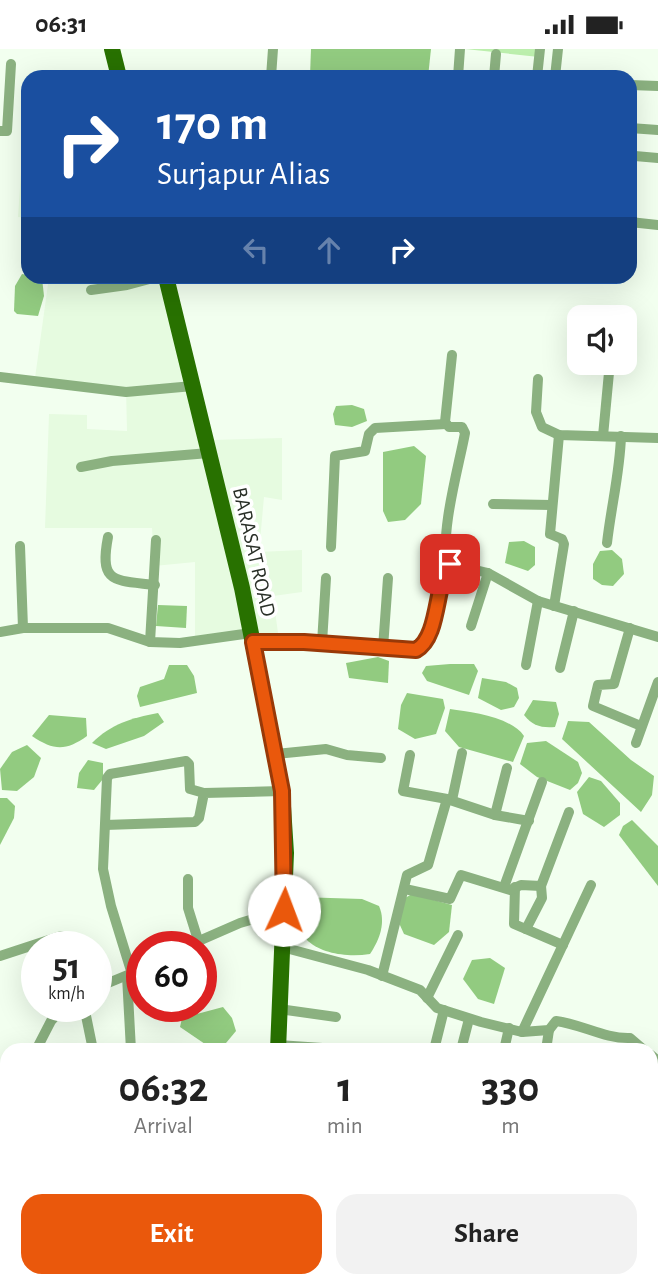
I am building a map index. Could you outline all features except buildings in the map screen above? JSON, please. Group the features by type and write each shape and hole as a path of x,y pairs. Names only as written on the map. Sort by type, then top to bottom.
{"main road":[{"path":"112,49 117,70"},
{"name":"BARASAT ROAD","path":"168,284 252,638 282,791 284,910 278,1043"}],"street":[{"path":"271,70 272,49"},
{"path":"458,70 460,49"},
{"path":"538,70 540,49"},
{"path":"556,70 558,49"},
{"path":"495,70 496,54"},
{"path":"0,131 7,131 11,64"},
{"path":"637,85 658,86"},
{"path":"637,128 658,130"},
{"path":"637,156 658,158"},
{"path":"637,223 658,225"},
{"path":"91,290 131,284"},
{"path":"446,425 452,355"},
{"path":"603,436 609,375"},
{"path":"0,377 126,392 193,386"},
{"path":"538,379 537,418 542,427 559,435 658,438"},
{"path":"0,632 23,628 108,628 150,642 252,638 416,650 423,645 448,565 445,555 465,433 462,427 446,425 375,428 369,434 365,451 335,456 331,547"},
{"path":"554,606 564,541 550,534 559,435"},
{"path":"607,543 614,479 620,468 621,436"},
{"path":"81,467 112,461 209,453"},
{"path":"493,504 552,505"},
{"path":"108,537 103,561 111,576 155,585"},
{"path":"150,642 156,540"},
{"path":"20,546 23,628"},
{"path":"448,565 488,573 538,601 658,637"},
{"path":"471,626 488,573"},
{"path":"383,648 388,577"},
{"path":"322,643 326,578"},
{"path":"526,664 538,601"},
{"path":"560,668 574,611"},
{"path":"630,628 614,684 598,685 592,703 593,706 642,726"},
{"path":"636,743 658,682"},
{"path":"276,754 326,749 347,755 381,758"},
{"path":"382,977 410,871 428,865 462,753"},
{"path":"410,755 402,790 449,800 495,815 529,821"},
{"path":"126,950 106,886 103,855 107,778 110,774 188,761 190,789 204,793 282,791"},
{"path":"495,815 507,768"},
{"path":"542,782 510,887 514,921 563,945"},
{"path":"105,825 195,822 199,818 204,793"},
{"path":"526,929 542,898 541,886 569,813"},
{"path":"405,888 450,899 460,875 510,887 541,886"},
{"path":"188,879 188,908 195,931"},
{"path":"522,1032 591,885"},
{"path":"217,932 284,910"},
{"path":"427,998 458,935"},
{"path":"282,947 420,990 444,1010 469,1019 522,1032 550,1030"},
{"path":"0,956 21,949"},
{"path":"279,1009 336,1017"},
{"path":"436,1043 444,1010"},
{"path":"463,1043 469,1019"},
{"path":"547,1043 550,1030 556,1021 576,1024 618,1039 630,1038 636,1043"},
{"path":"40,1043 50,1022"},
{"path":"87,1022 92,1043"},
{"path":"131,1043 132,1022"},
{"path":"506,1043 509,1028"}],"shaded area":[{"path":"311,49 431,49 429,70 310,70"},
{"path":"465,49 539,49 539,57"},
{"path":"21,172 21,217 18,217"},
{"path":"21,276 21,284 43,284 44,296 38,316 17,314 14,311 15,286"},
{"path":"48,284 164,284 246,630 195,639 195,562 154,566 152,528 45,528 49,414 87,415 87,429 127,431 126,388 35,378"},
{"path":"352,405 364,409 367,421 352,427 335,425 333,414 336,406"},
{"path":"282,438 282,500 264,497 259,552 302,550 302,592 273,596 278,633 256,635 212,440"},
{"path":"414,446 426,456 421,504 405,520 388,522 383,511 383,452"},
{"path":"524,541 535,547 535,565 528,571 505,563 509,542"},
{"path":"612,550 622,559 624,574 613,586 602,585 593,579 593,564 600,551"},
{"path":"158,605 187,606 186,628 156,626"},
{"path":"378,657 389,661 388,683 349,678 346,663"},
{"path":"474,664 478,671 469,695 427,681 422,673 426,666"},
{"path":"169,665 187,665 194,676 197,693 140,707 137,696 140,687 164,679"},
{"path":"482,678 506,682 517,688 519,698 514,707 501,710 478,698"},
{"path":"407,693 443,699 445,708 436,734 415,739 398,729 401,705"},
{"path":"533,700 556,702 559,714 555,727 538,725 524,715"},
{"path":"450,709 490,716 518,730 524,736 513,762 459,747 445,731"},
{"path":"158,713 164,722 144,736 106,749 92,743 122,723"},
{"path":"49,715 86,718 87,736 66,747 54,747 40,741 32,736"},
{"path":"568,721 589,722 631,760 654,776 652,795 641,812 562,739"},
{"path":"546,741 578,762 582,773 578,783 570,790 537,777 520,764 527,743"},
{"path":"27,745 41,758 34,777 17,791 2,790 0,769 12,752"},
{"path":"88,760 103,763 103,779 94,790 77,788 79,773"},
{"path":"589,777 601,781 620,803 620,815 604,827 583,814 577,792"},
{"path":"0,798 7,798 15,806 14,818 0,845"},
{"path":"632,820 658,846 658,886 619,835 623,826"},
{"path":"412,894 452,905 449,932 434,945 404,934 399,923 405,898"},
{"path":"299,897 362,899 379,906 381,930 370,954 326,951 304,937 298,927 296,913"},
{"path":"490,958 505,968 494,1004 478,999 463,979 472,960"},
{"path":"223,1007 232,1018 236,1031 226,1043 204,1043 180,1027 181,1022 217,1022 217,1009"}],"route":[{"path":"284,910 286,853 282,791 253,642 304,642 416,650 423,645 439,602 447,566 450,564"}]}
